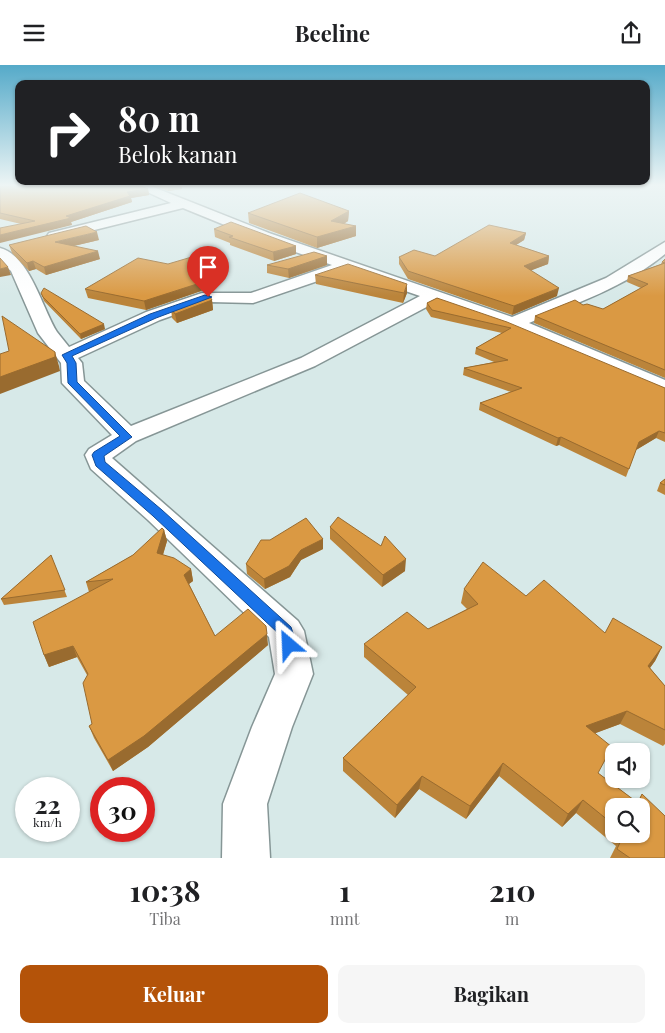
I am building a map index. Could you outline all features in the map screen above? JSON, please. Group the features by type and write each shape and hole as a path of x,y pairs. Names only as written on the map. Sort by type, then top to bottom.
{"street":[{"path":"42,239 110,222"},
{"path":"231,222 513,323 665,388"},
{"path":"513,323 616,280 639,267 665,246"},
{"path":"0,249 8,249 48,333 72,363 73,383 127,437"},
{"path":"67,355 153,316 208,297 253,298 349,265"},
{"path":"246,858 245,804 272,727 294,674 286,631 158,513 100,463 98,455 127,437 308,362 436,295"}],"building":[{"path":"30,222 54,222 0,235 0,228"},
{"path":"231,222 296,246 273,252 229,237 233,236 214,229"},
{"path":"274,222 336,222 356,226 317,237"},
{"path":"489,225 526,233 510,243 549,256 524,266 559,288 514,306 408,271 399,257 414,250 435,256"},
{"path":"86,226 97,232 55,242 98,251 44,267 33,261 27,263 9,245"},
{"path":"314,252 327,256 288,269 267,265"},
{"path":"195,256 208,267 209,282 200,283 144,301 85,289 138,258 168,264"},
{"path":"0,258 8,267 0,269"},
{"path":"665,263 665,370 535,316 575,300 583,305 587,304 603,309 648,284 628,276"},
{"path":"348,264 407,284 404,293 315,275"},
{"path":"44,288 104,324 80,334 43,297 41,293"},
{"path":"209,295 212,300 175,314 171,308"},
{"path":"437,298 507,322 665,388 665,433 659,431 639,442 629,469 561,437 558,438 480,403 522,388 464,368 508,360 476,348 511,328 432,310 427,303"},
{"path":"2,316 55,352 55,357 0,377 0,354 9,351"},
{"path":"338,517 381,546 385,536 406,559 383,575 330,527"},
{"path":"306,518 323,539 301,550 289,566 264,579 246,564 261,540 270,540"},
{"path":"162,528 164,530 157,553 174,558 191,569 184,575 215,636 248,609 266,626 267,634 144,736 108,760 89,726 92,724 83,683 88,674 73,646 44,655 33,622 113,579 86,582 133,555"},
{"path":"51,555 65,590 1,599"},
{"path":"483,562 526,596 544,580 605,633 613,618 662,647 648,666 665,686 665,730 627,711 586,726 607,743 605,743 605,760 598,773 605,778 605,788 618,788 631,798 605,798 605,818 583,800 568,814 503,763 470,806 422,776 397,805 343,758 416,687 364,644 407,612 428,629 478,604 464,589"},
{"path":"650,802 665,816 665,858 630,858 617,849 620,843 650,843"}],"route":[{"path":"208,297 153,316 67,355 72,363 73,383 127,437 98,455 100,463 158,513 286,631 289,645"}]}
